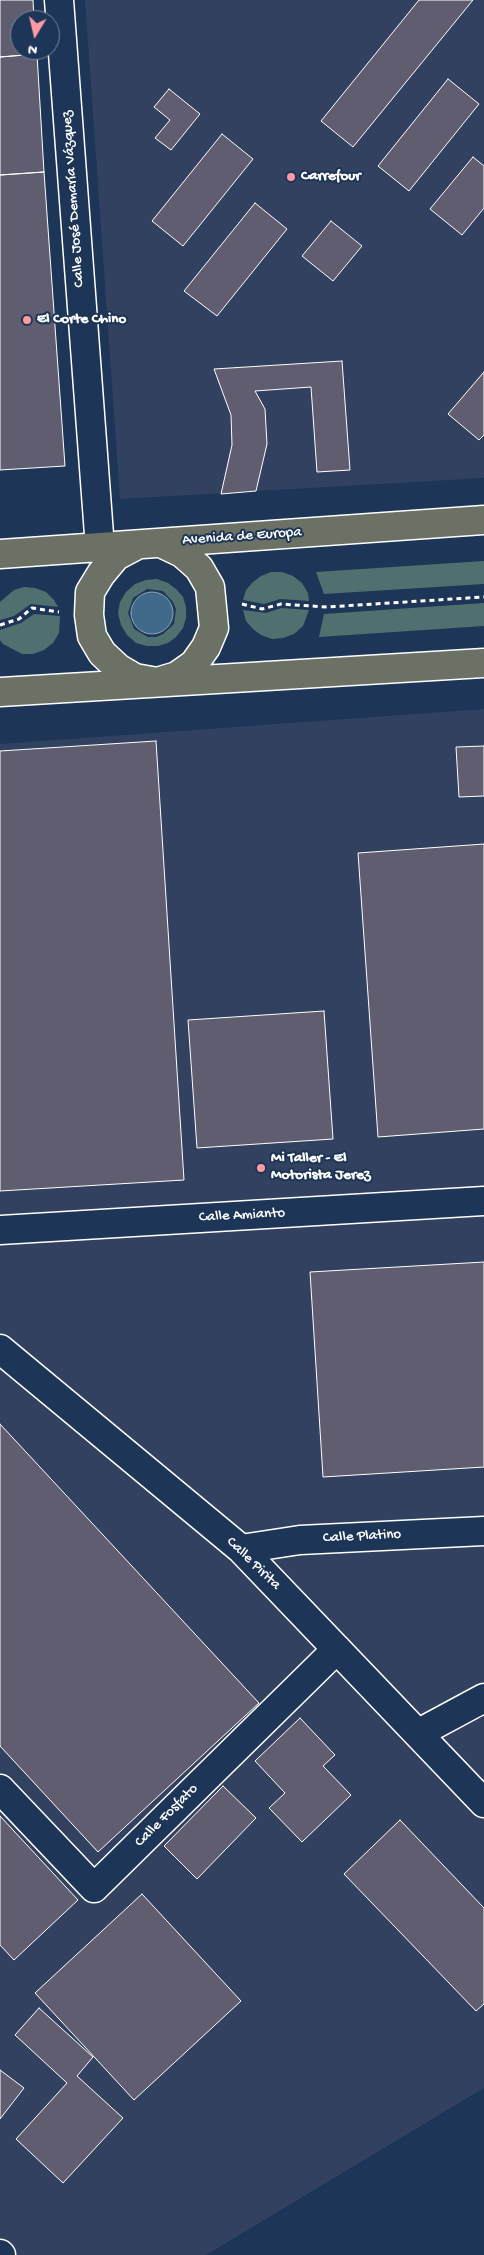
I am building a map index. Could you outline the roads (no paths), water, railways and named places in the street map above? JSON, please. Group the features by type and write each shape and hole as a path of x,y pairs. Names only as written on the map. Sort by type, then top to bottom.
{"main road":[{"name":"Avenida de Europa","path":"0,554 484,520"},
{"path":"149,544 182,552 199,568 210,587 214,608 214,628 206,647 194,664 178,676 157,682 136,678 118,668 102,653 92,636 89,615 90,592 101,574 116,556 149,544"},
{"path":"0,692 484,663"}],"street":[{"name":"Calle José Demaría Vázquez","path":"59,0 100,548"},
{"name":"Calle Amianto","path":"0,1230 484,1201"},
{"name":"Calle Pirita","path":"2,1353 241,1549 484,1803"},
{"name":"Calle Platino","path":"241,1549 300,1540 484,1531"},
{"name":"Calle Fosfato","path":"0,1789 94,1888 337,1648"},
{"path":"419,1733 484,1698"}],"place":[{"name":"Carrefour","path":"291,177"},
{"name":"El Corte Chino","path":"27,320"},
{"name":"Mi Taller - El Motorista Jerez","path":"261,1168"}]}
